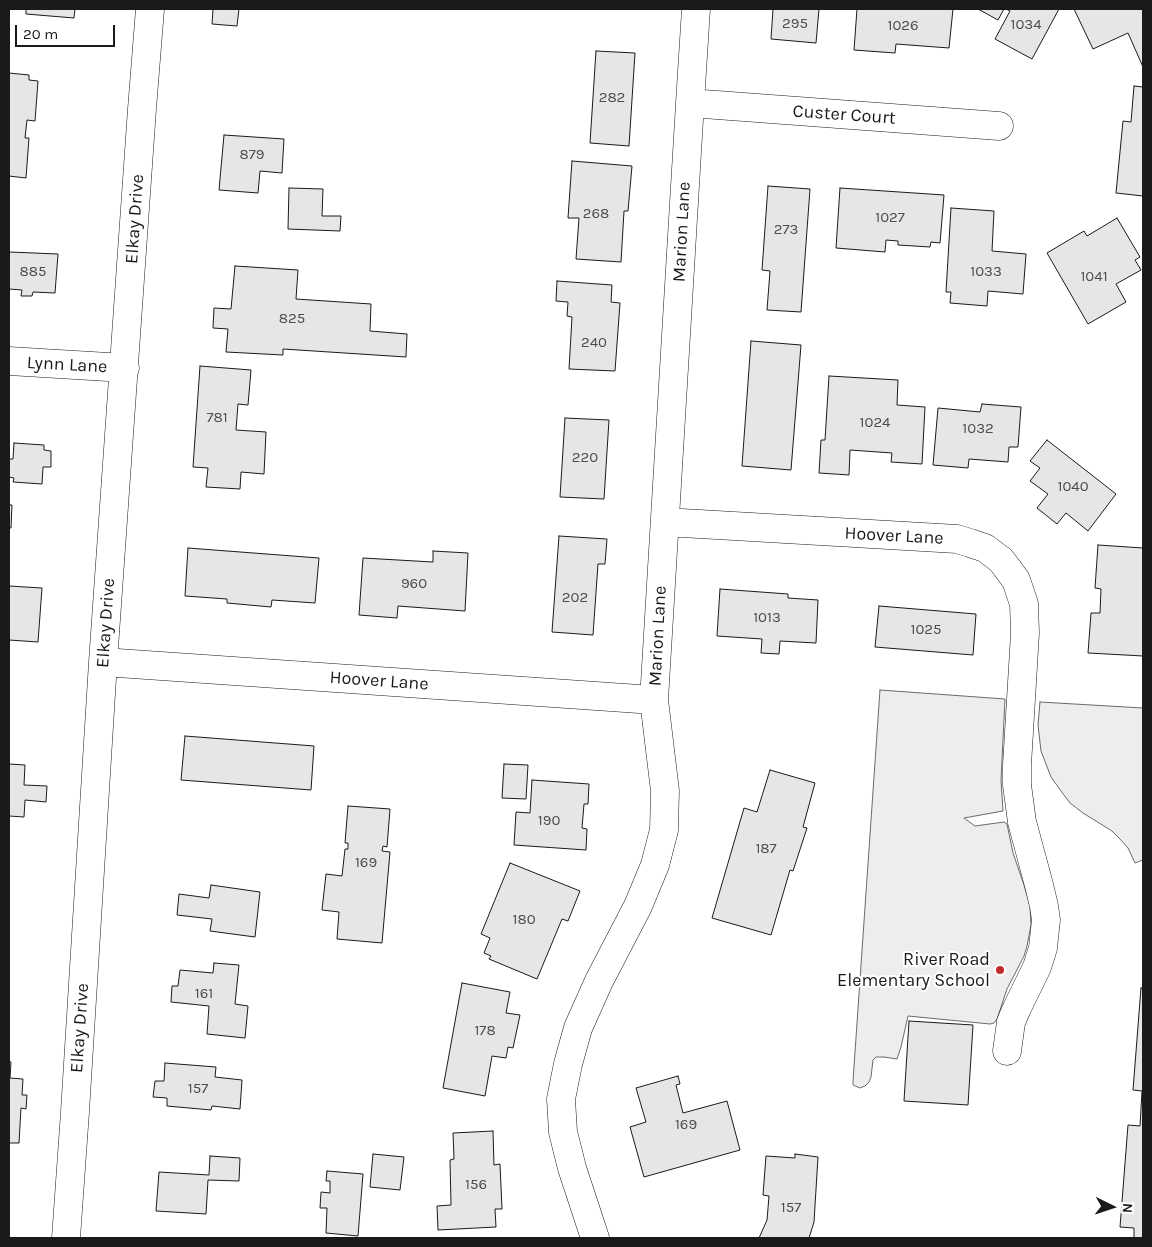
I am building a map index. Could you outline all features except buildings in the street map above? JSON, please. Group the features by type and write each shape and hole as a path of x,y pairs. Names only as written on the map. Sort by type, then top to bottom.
{"street":[{"name":"Elkay Drive","path":"66,1238 103,662 150,9"},
{"name":"Marion Lane","path":"595,1238 572,1168 563,1132 561,1099 578,1028 599,981 638,906 655,865 664,830 665,792 654,700 696,9"},
{"name":"Custer Court","path":"690,103 999,126"},
{"name":"Lynn Lane","path":"9,361 124,368"},
{"name":"Hoover Lane","path":"665,522 957,539 985,548 1001,560 1016,580 1024,604 1025,633 1017,765 1018,802 1026,839 1040,885 1046,920 1043,948 1037,967 1011,1022 1007,1051"},
{"name":"Hoover Lane","path":"103,662 654,700"}],"shaded area":[{"path":"880,690 1005,699 1001,780 1003,811 964,818 975,826 1004,822 1007,824 1013,853 1030,906 1031,925 1024,956 1007,989 994,1023 908,1016 897,1059 876,1057 873,1060 869,1082 860,1088 853,1085 853,1081"},
{"path":"1040,702 1143,708 1143,860 1135,863 1128,848 1120,839 1112,831 1070,803 1051,777 1041,751 1038,725"}],"place":[{"name":"River Road Elementary School","path":"1000,970"}]}
